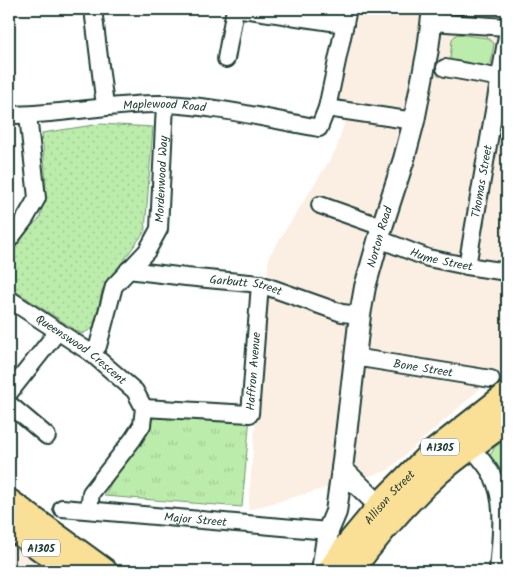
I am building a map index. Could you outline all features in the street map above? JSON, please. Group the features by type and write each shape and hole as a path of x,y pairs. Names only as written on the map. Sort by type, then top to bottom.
{"main road":[{"name":"Allison Street","path":"350,571 375,538 386,512 428,457 499,387"},
{"name":"Allison Street","path":"330,571 349,544 386,512 507,420"},
{"name":"A1305","path":"9,502 104,571"},
{"name":"A1305","path":"9,525 72,571"}],"street":[{"path":"93,9 105,106"},
{"path":"226,59 235,9"},
{"path":"242,9 346,16 327,108 414,121"},
{"path":"432,15 507,28"},
{"name":"Norton Road","path":"322,571 328,531 336,512 354,357 365,287 414,121 428,49 432,15"},
{"name":"Thomas Street","path":"467,266 503,78 507,36"},
{"path":"445,68 503,78"},
{"name":"Maplewood Road","path":"9,115 28,115 105,106 165,104 218,110 319,128 327,108"},
{"name":"Mordenwood Way","path":"92,353 98,346 114,286 147,251 159,229 165,104"},
{"path":"9,240 25,219 37,198 28,115"},
{"name":"Hume Street","path":"320,205 428,258 507,272"},
{"name":"Garbutt Street","path":"128,270 186,278 260,284 342,313 360,315"},
{"name":"Haffron Avenue","path":"144,408 250,414 260,284"},
{"name":"Queenswood Crescent","path":"9,299 92,353 136,390 144,408"},
{"path":"9,393 58,331"},
{"name":"Bone Street","path":"354,357 499,387"},
{"path":"9,404 47,436"},
{"path":"89,509 91,493 142,425 144,408"},
{"path":"472,447 492,475 498,492 501,508 498,571"},
{"path":"342,469 386,512"},
{"name":"Major Street","path":"62,508 328,531"}],"shaded area":[{"path":"351,9 507,9 507,365 387,471 248,510 269,256 336,150 345,121 329,119"},
{"path":"9,542 12,544 49,571 9,571"}],"green space":[{"path":"457,34 487,38 494,43 491,64 488,66 450,60 452,39"},
{"path":"100,124 153,127 145,231 102,290 95,327 82,334 9,287 9,253 21,236 40,218 46,183 42,133"},
{"path":"156,411 250,416 242,507 104,496 121,466 147,434"},
{"path":"507,438 507,490 505,477 495,466 490,456 495,446"}]}
